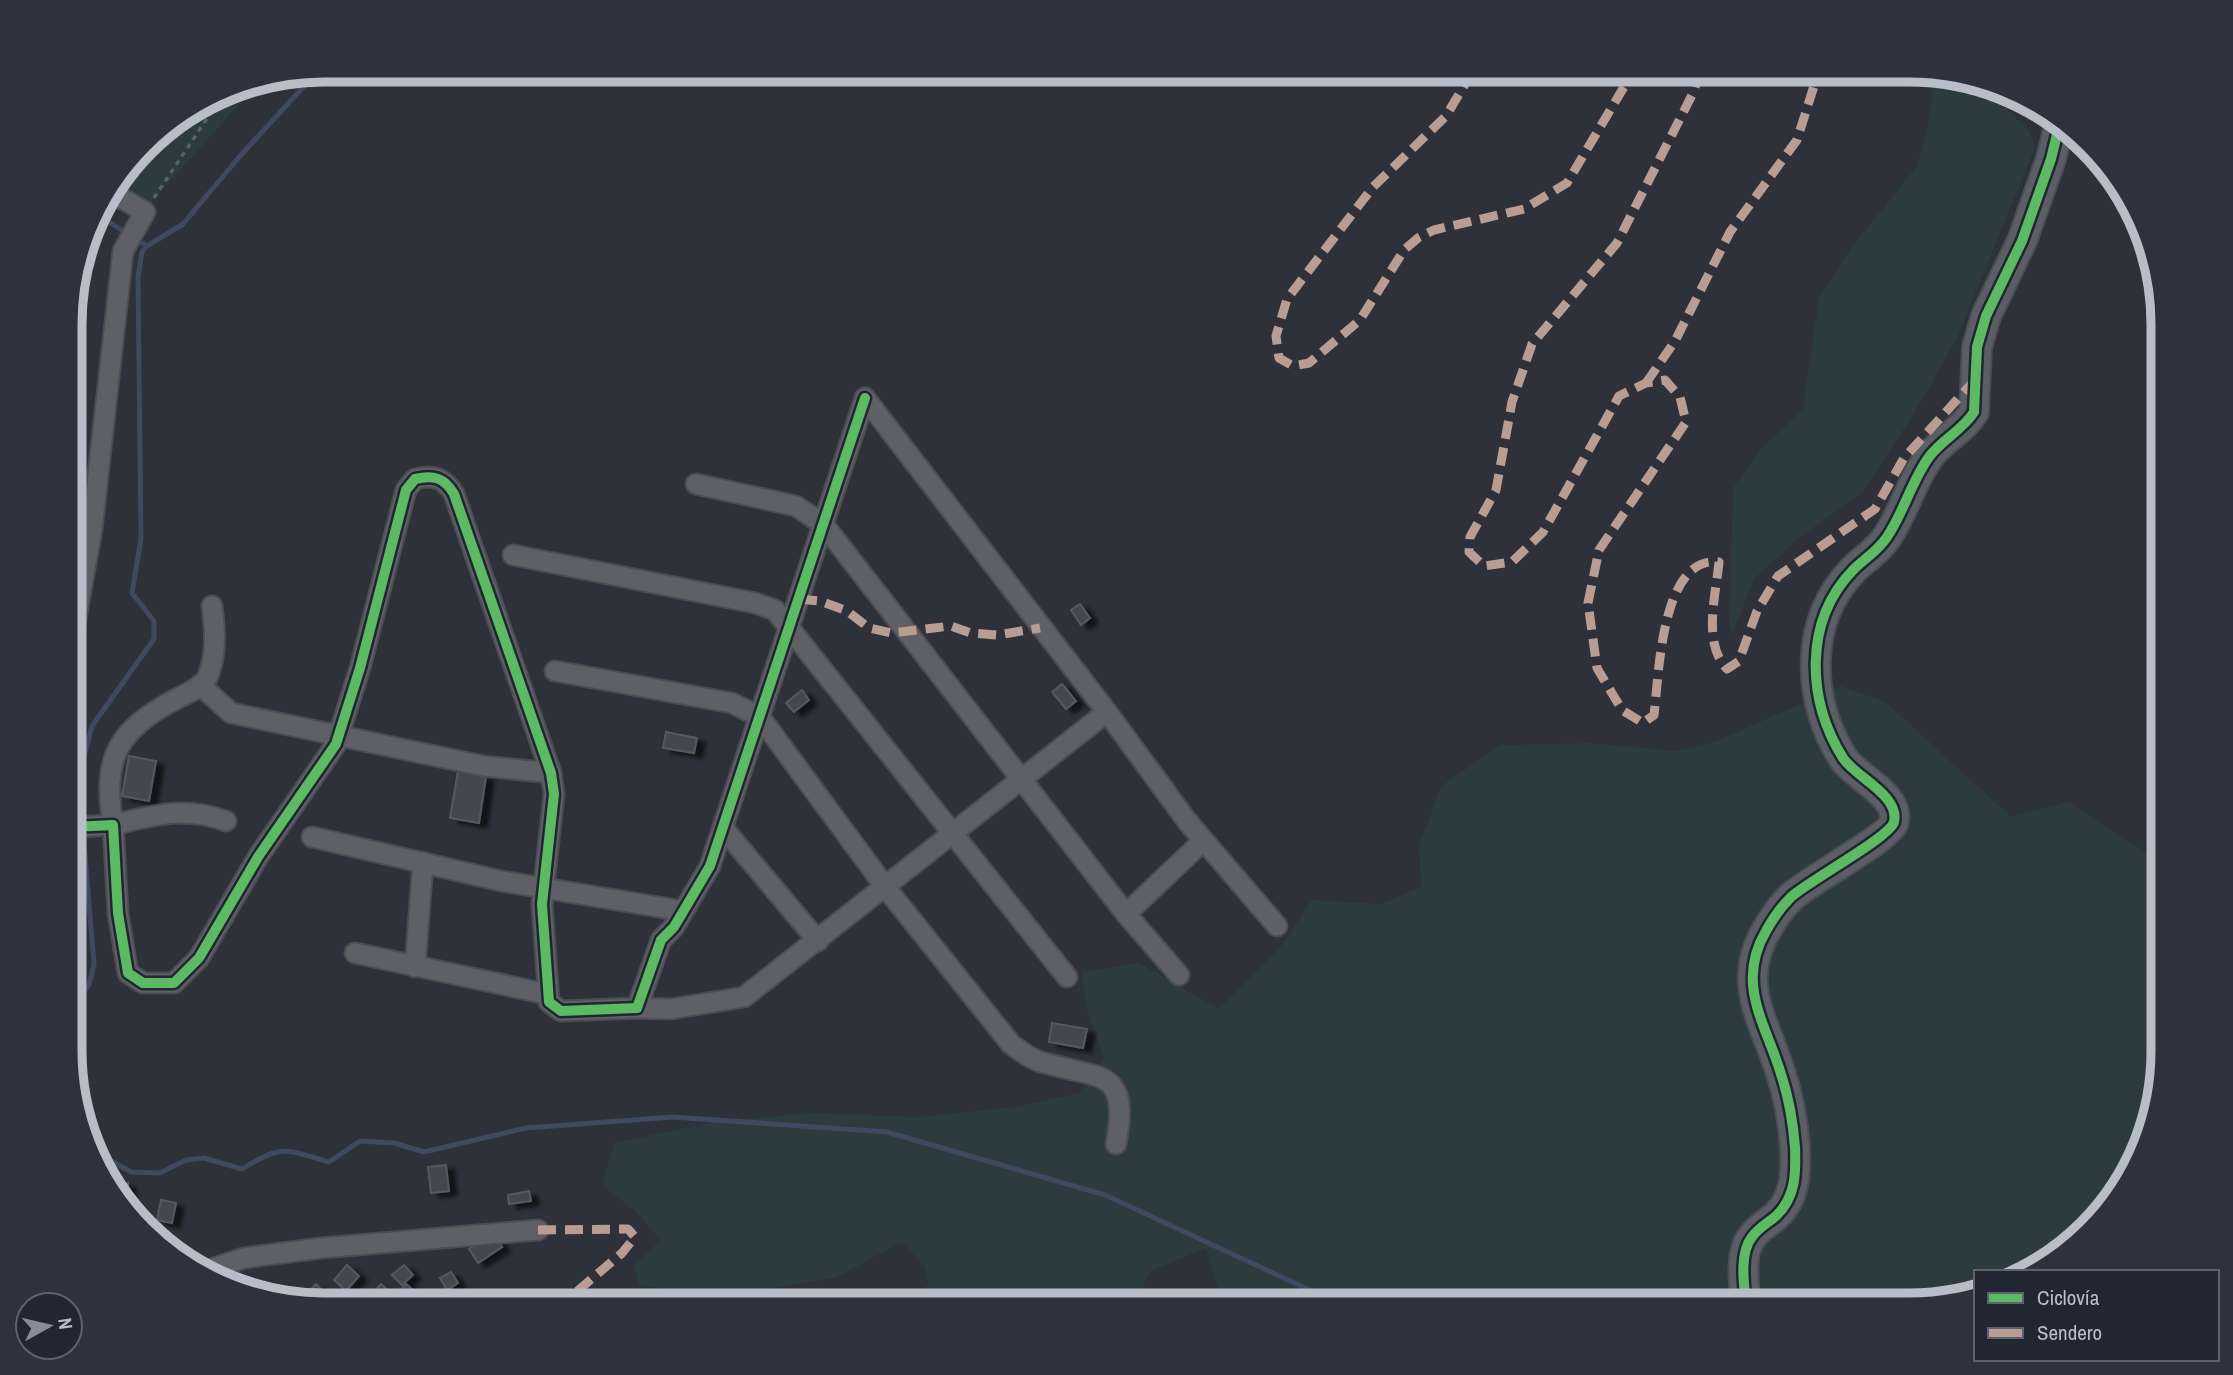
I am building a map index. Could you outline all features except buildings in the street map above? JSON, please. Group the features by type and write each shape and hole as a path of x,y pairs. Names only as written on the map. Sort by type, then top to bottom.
{"street":[{"path":"1745,1292 1743,1273 1750,1238 1777,1214 1794,1190 1791,1111 1781,1072 1757,1014 1752,980 1756,956 1765,932 1791,897 1878,837 1893,825 1894,819 1889,802 1843,759 1820,710 1816,646 1821,623 1828,605 1853,570 1876,554 1889,534 1905,496 1930,455 1974,412 1980,337 1986,316 2022,241 2051,159 2057,133"},
{"path":"82,585 92,529 123,251 145,212 119,197"},
{"path":"637,1008 661,940 684,911 709,866 865,398 1203,841 1277,926"},
{"path":"212,606 216,633 207,678 200,685 143,717 125,738 110,769 108,797 113,825 118,913 128,973 143,984 174,983 199,958 258,857 339,737 406,490 415,479 436,477 447,483 454,494 551,773 554,793 543,887 547,994 549,1002 561,1011 671,1009 744,996 886,888 950,833 1107,712"},
{"path":"696,484 796,506 824,525 1019,779 1126,914 1179,975"},
{"path":"513,555 755,603 775,610 1067,977"},
{"path":"555,671 732,703 760,717 886,888 1011,1044 1035,1060 1108,1080 1119,1094 1121,1115 1116,1144"},
{"path":"200,685 231,713 264,717 339,737 483,766 551,773"},
{"path":"82,827 113,825 170,811 207,814 226,821"},
{"path":"723,828 818,940"},
{"path":"312,837 543,887 684,911"},
{"path":"1126,914 1203,841"},
{"path":"415,967 423,862"},
{"path":"355,953 547,994"},
{"path":"218,1267 244,1258 321,1248 538,1230"}],"path":[{"path":"145,212 212,110"}],"shaded area":[{"path":"1933,84 1971,90 2010,105 2008,110 2029,131 2035,147 1957,338 1918,407 1863,492 1799,538 1754,579 1732,635 1729,622 1733,488 1761,449 1803,409 1819,298 1850,249 1917,166 1929,121"},
{"path":"247,95 149,205 123,190 142,165 177,132 217,107"},
{"path":"1841,686 1887,703 2011,817 2068,802 2150,855 2150,1066 2143,1113 2118,1172 2101,1198 2080,1222 2056,1243 2030,1260 2011,1270 1974,1270 1974,1283 1924,1292 1219,1292 1206,1248 1151,1271 1140,1292 922,1293 929,1283 925,1267 902,1242 835,1278 745,1293 700,1293 639,1285 634,1265 661,1240 635,1211 602,1185 614,1143 714,1122 812,1113 918,1117 1015,1107 1079,1093 1104,1059 1087,1010 1082,972 1139,963 1219,1009 1279,949 1312,900 1382,904 1421,886 1419,846 1441,786 1501,745 1589,743 1677,751 1715,742"}],"waterway":[{"path":"82,765 92,726 154,639 154,621 132,593 141,539 138,277 142,252 147,246 183,224 307,83"},
{"path":"107,221 147,246"},
{"path":"82,994 89,985 94,964 83,831"},
{"path":"107,1158 131,1172 160,1173 186,1160 204,1158 242,1169 276,1152 284,1151 329,1162 360,1141 394,1143 424,1152 526,1128 673,1117 887,1132 1105,1195 1315,1292"}],"marked path":[{"path":"1466,82 1446,116 1373,187 1287,299 1276,336 1279,358 1293,366 1309,363 1360,320 1404,250 1418,238 1434,230 1524,209 1567,183 1627,82"},
{"path":"1697,82 1617,243 1532,344 1512,402 1496,490 1470,537 1469,552 1484,566 1512,562 1543,532 1619,396 1646,383 1665,380 1680,397 1686,422 1599,550 1588,603 1597,668 1622,710 1643,723 1654,715 1661,647 1674,597 1685,577 1700,565 1719,562 1713,632 1719,658 1727,669 1739,661 1757,611 1778,576 1875,509 1904,458 1974,381"},
{"path":"1646,383 1675,341 1730,232 1797,140 1815,82"},
{"path":"799,599 820,601 847,611 869,628 891,633 951,626 971,633 997,635 1040,628"},
{"path":"538,1230 628,1229 635,1237 622,1253 575,1293"}],"cycle path":[{"path":"1745,1292 1743,1270 1748,1244 1754,1234 1776,1216 1788,1201 1795,1166 1788,1101 1756,1004 1753,969 1757,950 1771,922 1791,897 1864,849 1894,822 1890,803 1849,765 1831,735 1817,687 1818,637 1825,613 1837,591 1853,570 1887,537 1929,457 1974,412 1977,347 1986,316 2022,241 2057,133"},
{"path":"82,827 113,825 118,913 128,973 143,983 174,983 199,958 258,857 336,744 360,668 406,490 415,479 438,479 454,494 551,773 554,794 542,904 549,1002 561,1011 637,1008 661,940 674,927 710,866 865,398"}]}
